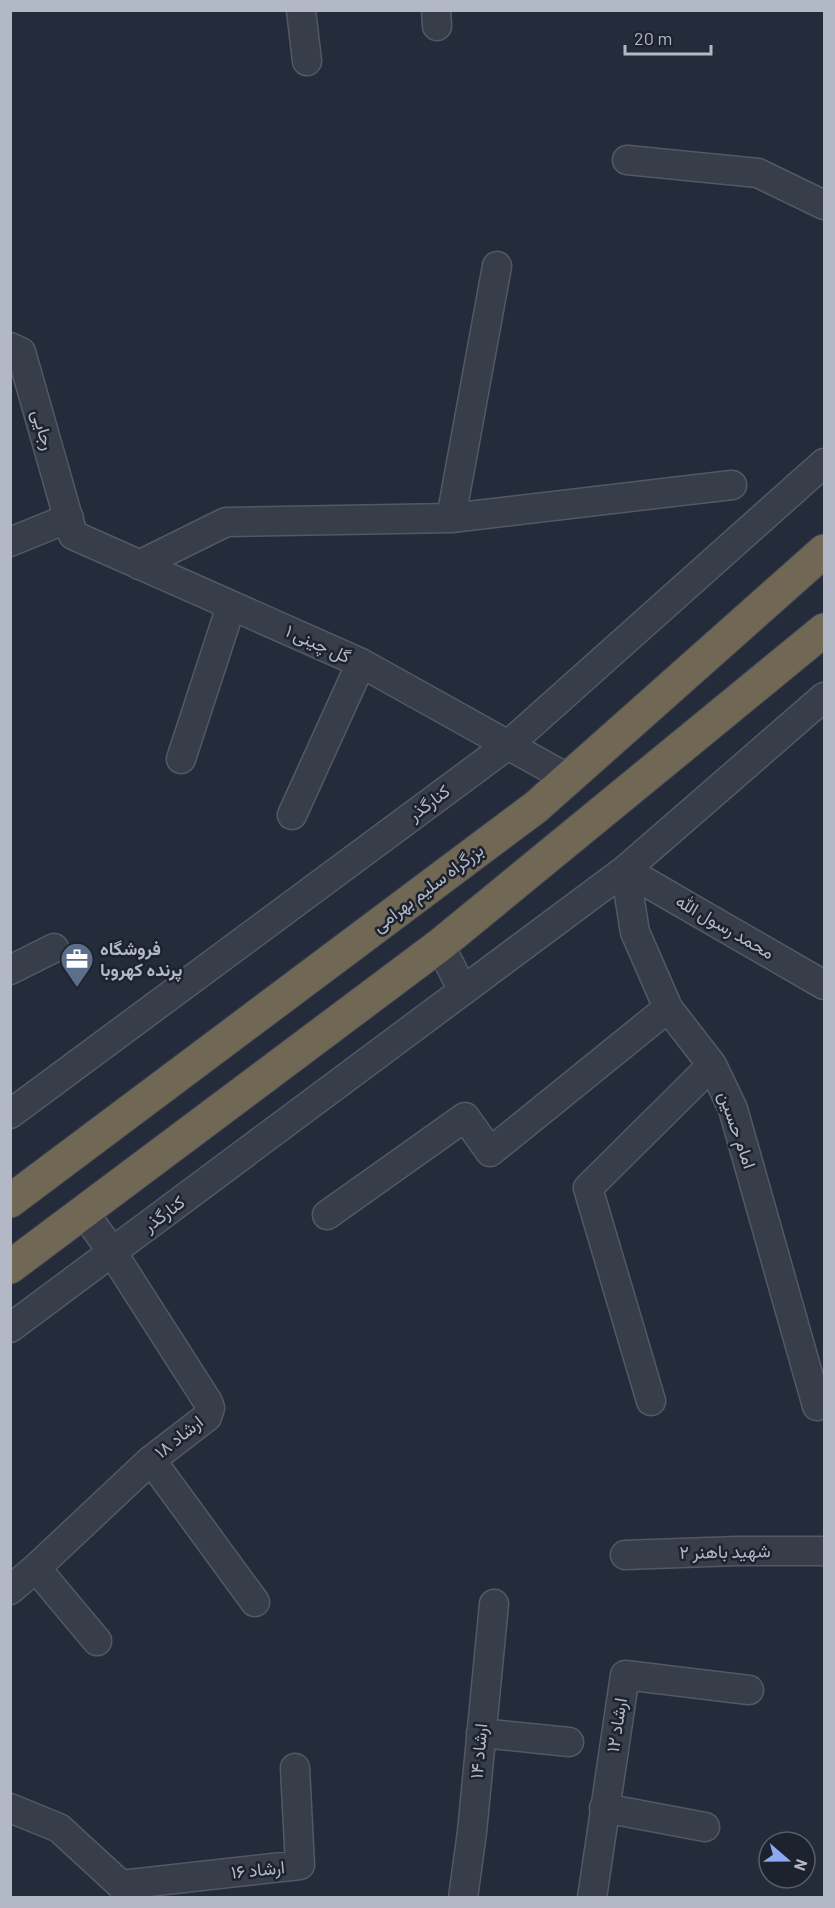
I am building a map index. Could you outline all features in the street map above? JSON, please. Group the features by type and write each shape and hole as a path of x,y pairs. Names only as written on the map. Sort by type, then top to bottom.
{"highway":[{"name":"بزرگراه سلیم بهرامی","path":"10,1201 536,807 825,551"},
{"path":"10,1267 440,945 825,630"}],"street":[{"path":"301,10 307,61"},
{"path":"627,160 758,173 825,206"},
{"path":"451,518 497,266"},
{"name":"رجایی","path":"10,347 21,352 69,518"},
{"name":"کنارگذر","path":"10,1114 508,745 825,463"},
{"path":"139,565 226,522 451,518 732,484"},
{"path":"10,542 69,518"},
{"name":"گل چینی ۱","path":"69,518 73,535 361,663 569,779"},
{"path":"181,759 231,606"},
{"path":"292,814 361,663"},
{"name":"کنارگذر","path":"10,1328 625,870 825,697"},
{"name":"محمد رسول الله","path":"625,870 825,985"},
{"name":"امام حسین","path":"625,870 635,932 668,1008 712,1065 733,1109 817,1406"},
{"path":"440,945 463,991"},
{"path":"10,970 54,948"},
{"path":"327,1215 465,1117 490,1152 668,1008"},
{"path":"651,1401 588,1188 712,1065"},
{"path":"84,1212 112,1252"},
{"name":"ارشاد ۱۸","path":"10,1590 36,1569 151,1460 207,1417 210,1408 112,1252"},
{"path":"151,1460 255,1602"},
{"name":"شهید باهنر ۲","path":"625,1555 825,1551"},
{"path":"36,1569 98,1641"},
{"name":"ارشاد ۱۴","path":"463,1898 472,1832 494,1605"},
{"name":"ارشاد ۱۲","path":"592,1898 625,1675 749,1690"},
{"path":"481,1733 569,1742"},
{"name":"ارشاد ۱۶","path":"124,1891 300,1865 295,1768"},
{"path":"10,1808 59,1828 124,1891"},
{"path":"604,1808 705,1827"}],"place":[{"name":"فروشگاه پرنده کهروبا","path":"77,988"}]}
